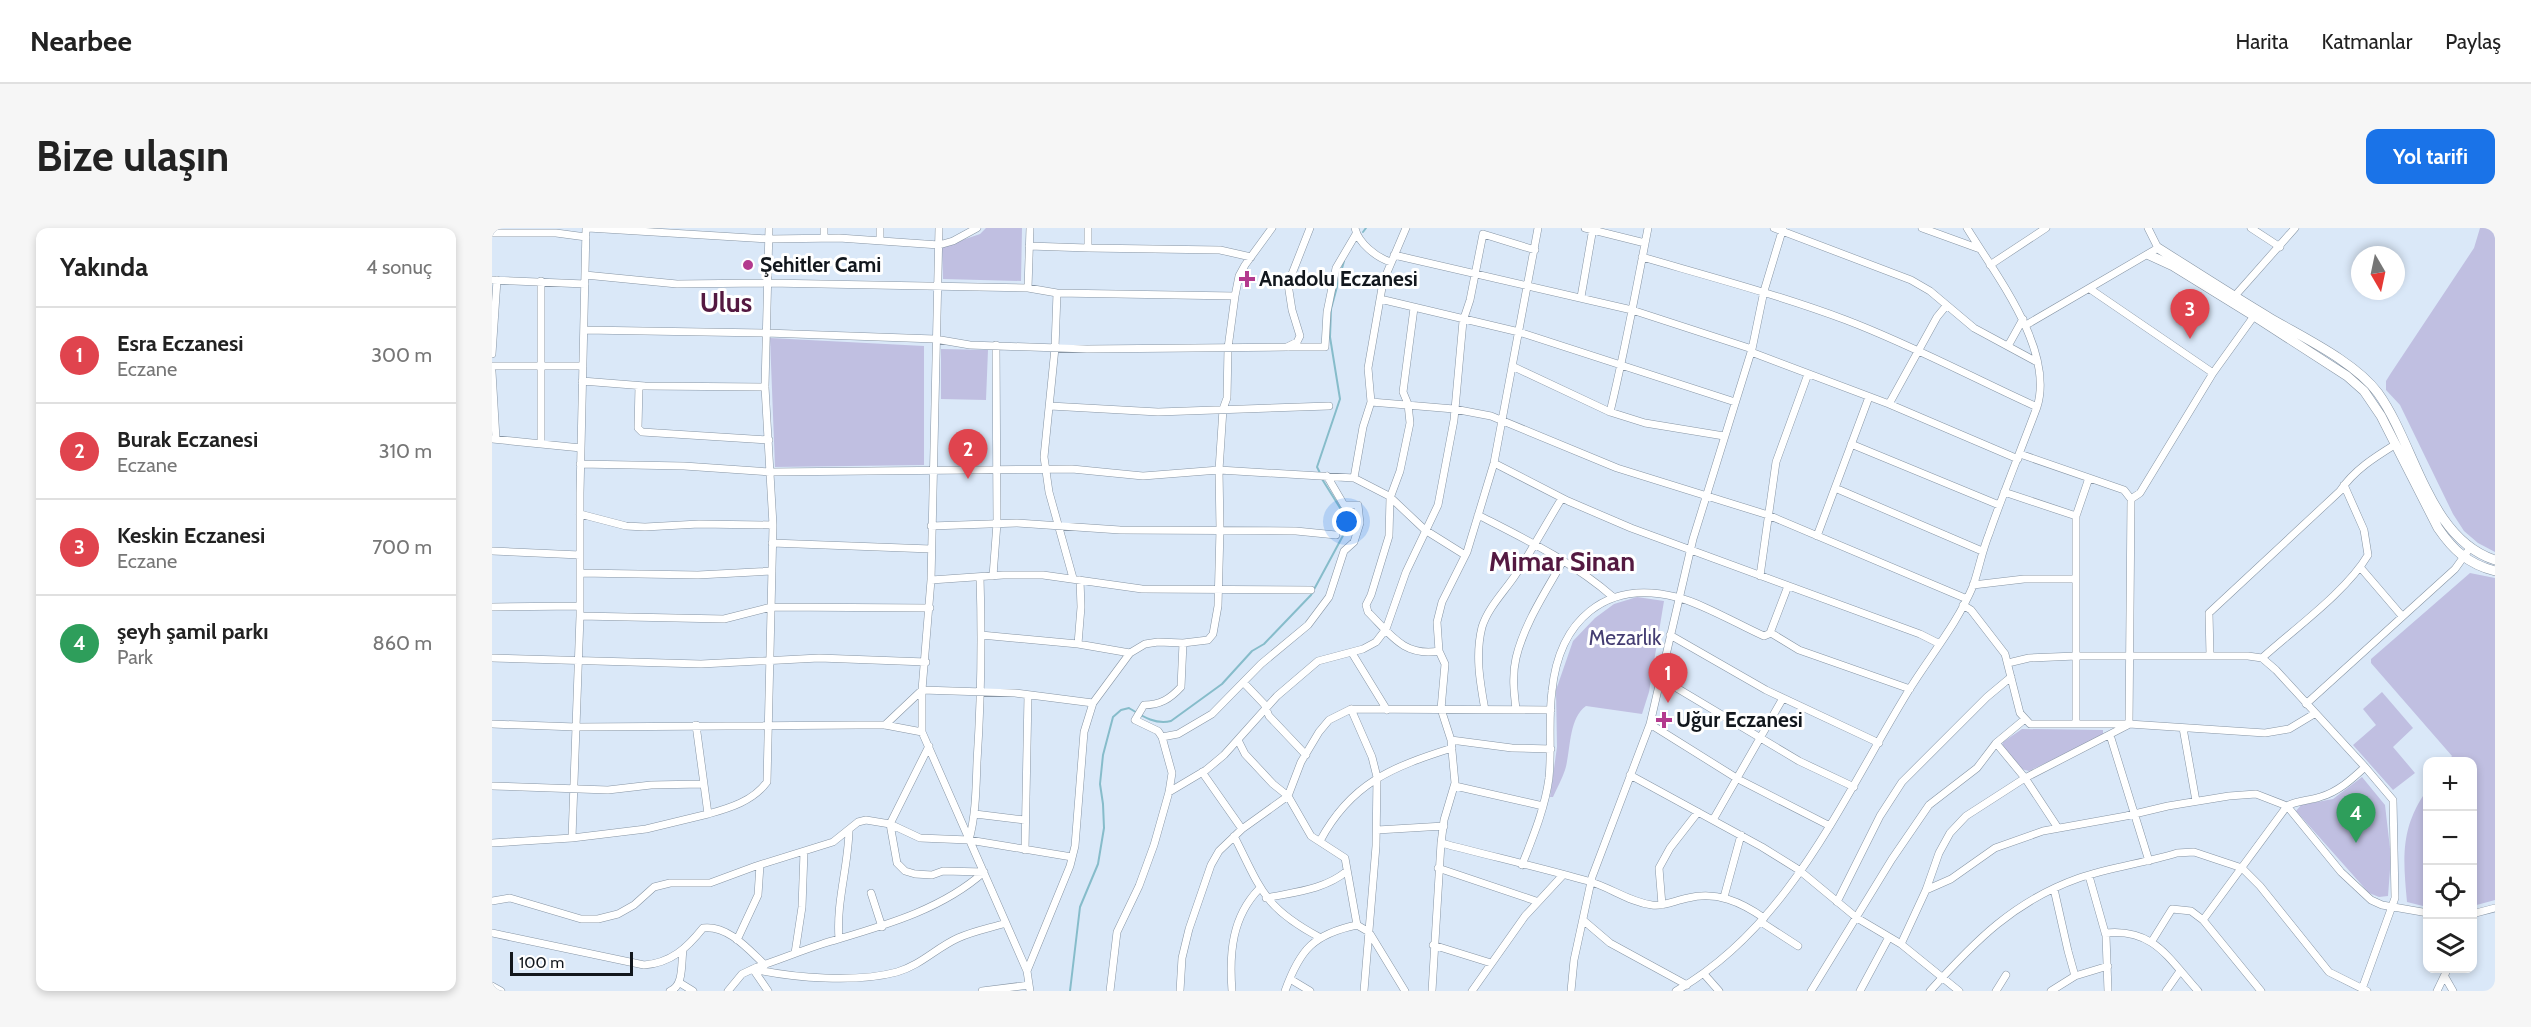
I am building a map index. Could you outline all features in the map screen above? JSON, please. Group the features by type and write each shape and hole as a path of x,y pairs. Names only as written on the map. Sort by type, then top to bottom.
{"main road":[{"path":"2158,248 2254,316 2347,376 2364,391 2381,416 2438,528 2462,557 2495,571"},
{"path":"2149,255 2322,349 2355,371 2378,393 2394,420 2444,521 2479,555 2495,560"}],"street":[{"path":"572,838 579,660 580,464 587,228 769,239 824,238 939,244 953,241 977,228"},
{"path":"492,843 572,838 646,829 708,814 747,800 761,791 767,782 773,525 765,387 769,228"},
{"path":"824,228 824,238"},
{"path":"880,228 880,241"},
{"path":"939,228 931,580 922,690 922,732 1027,971 1029,988 982,991"},
{"path":"1028,288 1030,228"},
{"path":"1088,228 1088,248"},
{"path":"1027,971 1072,857 1083,742 1093,703 1130,653 1145,645 1158,642 1183,643 1209,640 1213,634 1219,589 1219,470 1223,409 1227,398 1228,348 1235,296 1239,276 1272,228"},
{"path":"1287,347 1297,342 1300,336 1292,310 1289,275 1310,228"},
{"path":"1354,478 1363,427 1371,402 1368,368 1383,282 1407,228"},
{"path":"1432,991 1438,868 1443,826 1455,786 1452,744 1441,709 1445,664 1439,651 1437,622 1442,602 1465,555 1494,463 1538,228"},
{"path":"1581,297 1591,228 1645,243"},
{"path":"1610,412 1648,228"},
{"path":"1922,228 1980,249"},
{"path":"1676,991 1704,974 1740,944 1763,920 1830,826 1973,585 1982,551 2037,407 2040,388 2037,362 2024,322 1967,228"},
{"path":"1990,265 2046,228"},
{"path":"2008,346 2024,322 2090,289 2158,248 2148,228"},
{"path":"2251,228 2280,247"},
{"path":"2232,299 2295,228"},
{"path":"1571,991 1582,920 1591,881 1650,724 1690,549 1751,350 1780,229 1911,280 1930,291 1974,328 2037,362"},
{"path":"584,330 935,339 970,345 1055,348 1325,347 1327,312 1337,264 1355,231 1381,259 1393,258 1474,273 1632,310 1751,350 2019,457 2124,490 2131,499 2129,724"},
{"path":"492,233 555,233 586,237"},
{"path":"1169,792 1202,772 1238,740 1277,696 1318,661 1352,653 1376,642 1386,629 1406,572 1438,505 1454,410 1463,321 1470,300 1483,234 1534,250"},
{"path":"1029,246 1220,250 1251,257"},
{"path":"1642,257 1764,291 1847,320 1919,350 2037,407"},
{"path":"585,275 677,284 769,283 1028,288 1057,293 1235,296"},
{"path":"492,354 495,280 585,284"},
{"path":"541,442 542,281"},
{"path":"2090,289 2213,373"},
{"path":"1057,293 1055,348 1044,457 1059,526 1077,579 1081,607 1078,644"},
{"path":"1380,299 1463,321 1519,332 1735,402"},
{"path":"1889,404 1946,306"},
{"path":"1414,308 1403,392 1408,404 1410,423 1400,471 1390,498 1389,536 1371,596 1366,605 1368,612 1410,650 1422,654 1439,651"},
{"path":"2131,499 2140,493 2213,373 2254,316"},
{"path":"993,576 996,524 996,345"},
{"path":"492,366 583,366"},
{"path":"1512,366 1610,412 1645,423 1724,436"},
{"path":"492,372 494,439 541,442 581,448"},
{"path":"1760,576 1776,462 1808,374"},
{"path":"582,381 639,386 765,387"},
{"path":"639,386 638,428 642,432 769,440"},
{"path":"1817,536 1869,397"},
{"path":"1371,402 1408,404 1491,416 1600,462 1768,515 1965,602 2006,654 2020,713 2030,724 2129,724 2252,733 2289,729 2314,714"},
{"path":"1050,406 1134,412 1329,406"},
{"path":"1851,444 1999,505"},
{"path":"2210,655 2209,613 2372,458 2396,444"},
{"path":"1494,463 1562,498 1631,528 1920,634 1940,644"},
{"path":"580,464 684,466 770,472 1095,470 1143,476 1219,470 1354,478 1390,498 1425,530 1465,555"},
{"path":"1162,738 1178,734 1212,714 1261,664 1308,625 1322,608 1337,577 1344,551 1354,542 1360,522 1358,505 1344,505 1326,476"},
{"path":"2076,724 2076,516 2089,478"},
{"path":"2262,658 2333,595 2360,567 2368,555 2367,543 2344,485"},
{"path":"1835,488 1982,551"},
{"path":"2004,492 2076,516"},
{"path":"1485,710 1478,673 1478,649 1482,626 1492,606 1515,575 1562,498"},
{"path":"580,514 626,526 773,525"},
{"path":"1478,516 1534,543 1596,582 1613,597"},
{"path":"932,526 996,524 1120,530 1296,531 1336,535"},
{"path":"772,543 931,549"},
{"path":"2306,704 2455,569 2470,548"},
{"path":"492,551 580,555"},
{"path":"1516,709 1514,674 1519,646 1563,561"},
{"path":"2360,567 2402,616"},
{"path":"580,573 772,572"},
{"path":"931,580 1043,575 1142,589 1311,590"},
{"path":"969,840 975,814 980,692 980,577"},
{"path":"1973,585 2024,579 2076,579"},
{"path":"1522,865 1543,806 1549,778 1555,669 1561,649 1570,632 1582,617 1613,597 1630,592 1651,592 1679,598 1764,636 1770,633 1788,586"},
{"path":"492,607 580,606"},
{"path":"580,616 724,620 771,607 930,608"},
{"path":"1770,633 1799,650 1910,690"},
{"path":"981,635 1078,644 1130,653"},
{"path":"1670,635 1783,698 1879,742"},
{"path":"1110,991 1117,932 1139,886 1154,845 1172,773 1162,738 1158,732 1135,720 1144,705 1157,705 1173,697 1181,687 1183,643"},
{"path":"1352,653 1387,710"},
{"path":"1930,991 1976,941 2013,910 2054,889 2089,876 2178,853 2194,852 2242,868 2260,886 2329,972 2365,990 2388,916 2394,907 2393,800 2276,670 2262,658 2210,655 2076,656 2029,658 2008,663"},
{"path":"492,658 701,664 819,658 926,662"},
{"path":"1837,902 1880,816 1902,782 1987,697 2011,677"},
{"path":"1660,678 1799,761 1854,787"},
{"path":"1244,682 1257,696 1269,716 1306,755"},
{"path":"885,725 922,690 1028,695 1093,703"},
{"path":"1025,849 1028,695"},
{"path":"1713,820 1783,698"},
{"path":"1180,991 1182,958 1210,865 1219,851 1234,836 1288,796 1306,755 1329,720 1351,709 1551,710"},
{"path":"1351,709 1372,757 1377,777 1377,830 1364,991"},
{"path":"1811,991 1892,859 1929,805 1977,768 1996,743 2025,719"},
{"path":"492,724 576,727 885,725 922,732"},
{"path":"1650,724 1738,779 1830,826"},
{"path":"1901,944 1926,890 1930,873 1950,833 1966,816 2025,778 2129,724"},
{"path":"696,725 702,784 708,814"},
{"path":"2183,728 2196,801"},
{"path":"2110,735 2149,861"},
{"path":"1238,740 1245,753 1273,784 1288,796 1311,836 1345,858 1357,925"},
{"path":"1996,743 2025,778 2058,828"},
{"path":"1320,841 1347,801 1377,777 1452,744 1551,749"},
{"path":"929,746 890,824 897,863 905,871 932,875 943,871 984,872"},
{"path":"2203,920 2287,806 2333,792 2365,767"},
{"path":"1202,772 1242,829"},
{"path":"1630,775 1741,835 1799,870 1857,918 1901,944 1959,991"},
{"path":"492,786 608,790 651,785 702,784"},
{"path":"1455,786 1543,806"},
{"path":"1926,890 1951,879 2007,842 2058,828 2196,801 2256,795 2287,806 2322,850 2360,890 2382,905 2423,912"},
{"path":"1662,905 1659,868 1670,848 1698,812"},
{"path":"975,814 1025,820"},
{"path":"492,901 510,898 581,919 598,919 618,914 634,905 654,887 670,883 710,883 833,842 858,822 866,820 890,824 920,838 969,840 1072,857"},
{"path":"1377,830 1443,826"},
{"path":"839,939 838,910 848,853 849,831"},
{"path":"1724,897 1741,835"},
{"path":"1234,836 1259,889 1266,898 1284,918 1319,937"},
{"path":"1441,843 1591,881 1640,902 1662,905 1691,897 1724,897 1745,905 1798,946"},
{"path":"795,953 802,907 804,852"},
{"path":"737,940 758,895 760,865"},
{"path":"1438,868 1536,902"},
{"path":"1266,898 1315,888 1340,877 1347,871"},
{"path":"728,991 742,975 753,969 795,953 882,927 950,897 984,872"},
{"path":"1472,991 1536,902 1563,875"},
{"path":"2089,876 2105,933 2109,966 2108,991"},
{"path":"1232,991 1233,936 1246,904 1259,889"},
{"path":"2054,889 2067,951 2075,976"},
{"path":"871,893 882,927"},
{"path":"2152,941 2172,909 2190,911 2203,920 2261,991"},
{"path":"2477,913 2494,910"},
{"path":"1582,920 1610,943 1687,985"},
{"path":"753,969 778,974 832,977 898,972 930,958 955,939 1006,923"},
{"path":"1285,991 1302,956 1319,937 1328,932 1357,925 1369,932 1405,991"},
{"path":"492,933 644,965 657,964 671,959 683,950 703,928 715,927 737,940 765,964"},
{"path":"2105,933 2121,931 2152,941 2198,991"},
{"path":"1860,991 1889,937"},
{"path":"1433,945 1491,963"},
{"path":"681,987 683,950"},
{"path":"2051,991 2075,976 2109,966"},
{"path":"753,969 768,991"},
{"path":"2166,991 2180,972"},
{"path":"2437,991 2446,973"},
{"path":"1704,974 1719,991"},
{"path":"1996,991 2006,975"},
{"path":"2445,977 2453,991"},
{"path":"1290,979 1310,991"},
{"path":"492,986 501,991"},
{"path":"670,991 681,987 693,991"}],"green space":[{"path":"986,228 1022,228 1021,281 943,279 942,247 980,234"},
{"path":"2480,228 2495,228 2495,552 2478,543 2464,531 2453,514 2400,405 2386,390 2386,381 2474,248"},
{"path":"770,338 924,346 924,465 775,467"},
{"path":"941,349 988,350 986,400 941,399"},
{"path":"2470,573 2495,578 2495,900 2477,905 2477,757 2451,757 2371,663 2371,659"},
{"name":"Mezarlık","path":"1637,597 1664,601 1649,692 1642,714 1586,706 1576,719 1565,770 1553,797 1550,797 1557,747 1556,690 1573,641 1595,618 1614,604"},
{"path":"2382,692 2413,728 2393,747 2415,773 2393,790 2353,745 2376,725 2363,709"},
{"path":"2022,729 2103,730 2103,736 2029,771 2021,769 2002,746 2003,742"},
{"path":"2362,777 2385,805 2391,857 2388,896 2379,897 2369,893 2296,811 2301,805 2333,799"},
{"path":"2423,796 2423,906 2407,902 2404,857 2408,831"}],"waterway":[{"path":"1363,232 1366,228"},
{"path":"1320,473 1317,467 1340,399 1330,337 1331,309 1344,261"},
{"path":"1070,991 1080,907 1098,864 1104,828 1100,784 1103,755 1113,717 1121,710 1129,708 1154,721 1171,721 1222,684 1252,651 1264,644 1311,595 1346,530 1342,511 1322,479"}],"place":[{"name":"Şehitler Cami","path":"748,265"},
{"name":"Anadolu Eczanesi","path":"1247,279"},
{"name":"Keskin Eczanesi","path":"2190,339"},
{"name":"Burak Eczanesi","path":"968,479"},
{"name":"Esra Eczanesi","path":"1668,703"},
{"name":"Uğur Eczanesi","path":"1664,720"},
{"name":"şeyh şamil parkı","path":"2356,843"}],"district":[{"name":"Ulus","path":"726,303"},
{"name":"Mimar Sinan","path":"1562,562"}]}
